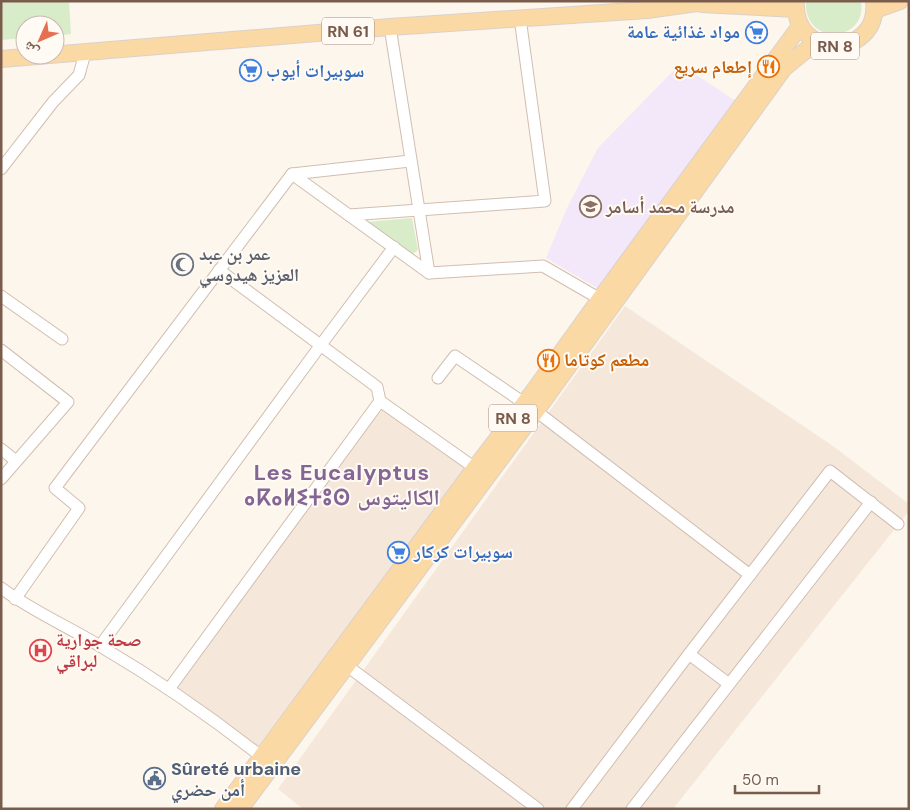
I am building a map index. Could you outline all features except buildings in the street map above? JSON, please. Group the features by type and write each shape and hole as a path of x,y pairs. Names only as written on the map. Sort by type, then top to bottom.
{"main road":[{"name":"RN 61","path":"1,59 390,27 648,10 711,1"},
{"path":"874,6 900,1"},
{"name":"RN 61","path":"694,4 796,5"},
{"name":"RN 8","path":"796,5 796,15 800,26 807,35 816,42 828,46 841,46 853,42 863,35 870,24 874,6"},
{"name":"RN 8","path":"240,809 267,761 475,468 530,407 600,299 800,26"},
{"name":"RN 8","path":"223,809 267,761 346,665 530,407 784,68 816,42"}],"street":[{"path":"349,215 545,201 520,18"},
{"path":"390,27 429,273"},
{"path":"1,169 53,102 79,75 85,53"},
{"path":"15,599 79,508 55,488 292,174 410,161"},
{"path":"292,174 429,273 543,266 600,299"},
{"path":"100,646 394,247"},
{"path":"219,270 377,387 380,400 475,468"},
{"path":"1,296 62,339"},
{"path":"1,350 68,402 1,479"},
{"path":"438,378 455,356 530,407 750,575"},
{"path":"169,688 380,400"},
{"path":"1,449 16,461"},
{"path":"572,809 830,471 898,524"},
{"path":"632,809 871,502"},
{"path":"1,588 15,599 100,646 169,688 267,761"},
{"path":"689,654 729,684"},
{"path":"346,665 538,809"}],"shaded area":[{"path":"680,64 737,102 599,289 546,258 567,208 598,148"},
{"path":"625,306 833,446 909,504 909,511 673,809 303,809 278,789"},
{"path":"381,405 467,468 255,750 170,688"}],"green space":[{"path":"1,1 69,1 71,34 65,35 65,15 15,15 15,39 1,40"},
{"path":"806,1 861,1 861,15 855,25 846,32 835,34 824,32 814,26 808,16"},
{"path":"412,218 418,250 411,255 367,222"}],"place":[{"name":"مواد غذائية عامة","path":"756,32"},
{"name":"إطعام سريع","path":"768,67"},
{"name":"سوبيرات أيوب","path":"250,71"},
{"name":"مدرسة محمد أسامر","path":"590,207"},
{"name":"عمر بن عبد العزيز هيدوسي","path":"183,264"},
{"name":"مطعم كوتاما","path":"548,360"},
{"name":"سوبيرات كركار","path":"398,552"},
{"name":"صحة جوارية لبراقي","path":"40,650"},
{"name":"Sûreté urbaine أمن حضري","path":"155,779"}],"district":[{"name":"Les Eucalyptus ⴰⴽⴰⵍⵉⵜⵓⵙ الكاليتوس","path":"342,485"}]}
